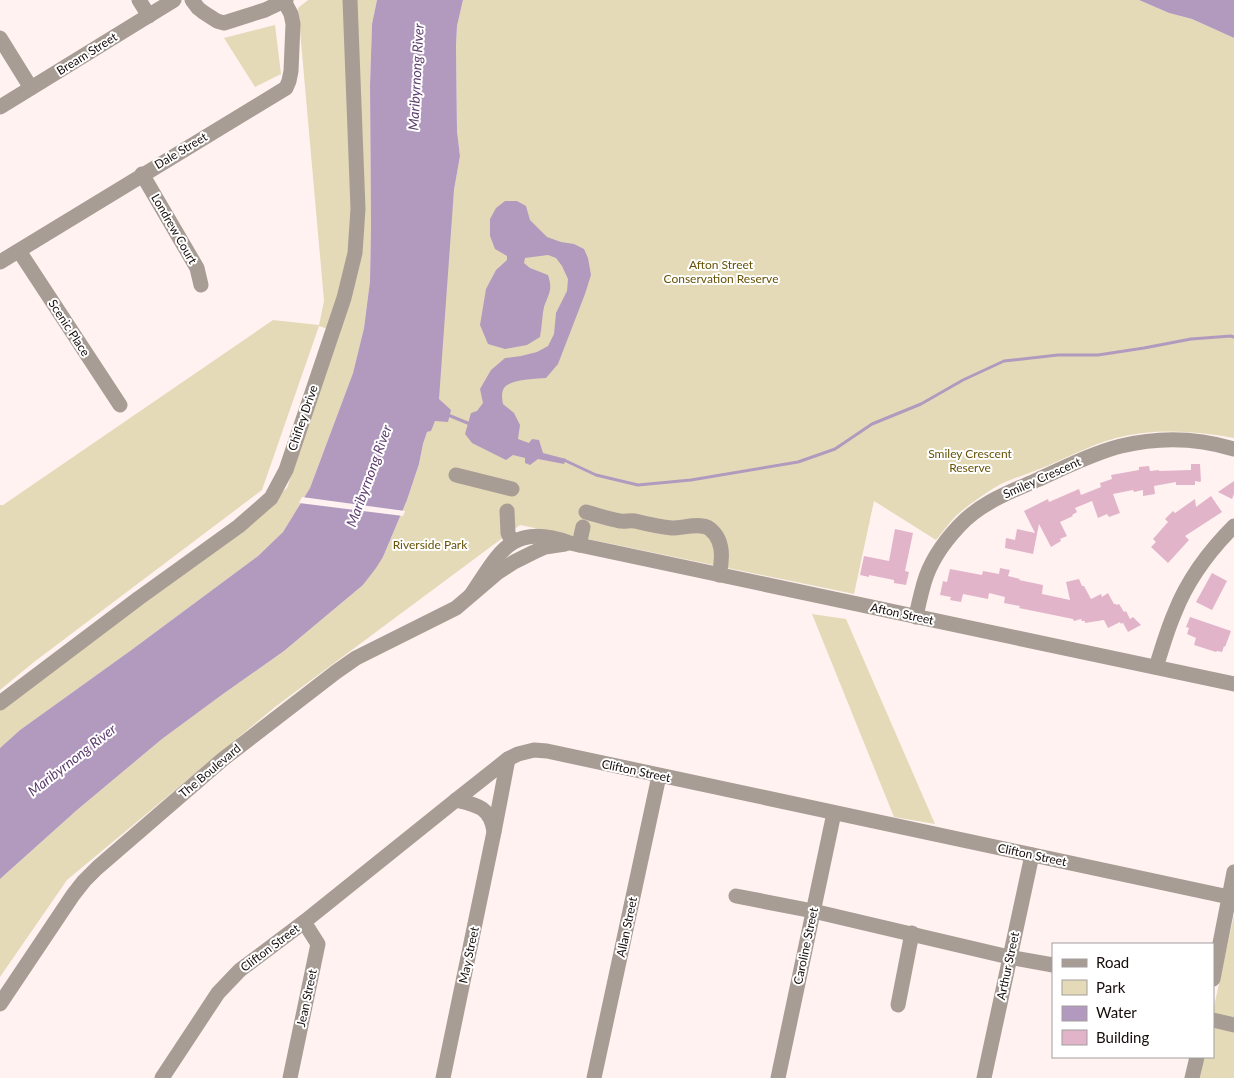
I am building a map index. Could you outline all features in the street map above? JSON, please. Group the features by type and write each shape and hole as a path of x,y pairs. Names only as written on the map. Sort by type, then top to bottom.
{"street":[{"path":"139,0 149,16"},
{"name":"Bream Street","path":"0,107 174,0"},
{"path":"192,0 203,12 224,23 264,5 285,0"},
{"name":"Dale Street","path":"0,262 286,88 291,71 294,24 285,0"},
{"name":"Chifley Drive","path":"0,702 239,526 271,498 286,470 344,298 355,253 358,209 350,0"},
{"path":"0,38 31,88"},
{"name":"Londrew Court","path":"142,174 197,268 201,284"},
{"name":"Scenic Place","path":"19,251 120,405"},
{"name":"Smiley Crescent","path":"916,617 924,582 940,550 961,524 994,499 1100,453 1121,446 1168,440 1196,441 1234,449"},
{"path":"456,475 512,489"},
{"path":"507,510 508,533 512,542 534,536 545,536 574,544 584,520 629,520 660,527 684,528 703,525 712,530 721,545 720,575"},
{"path":"1156,667 1175,612 1189,584 1206,557 1234,526"},
{"name":"The Boulevard","path":"471,595 504,548 512,542"},
{"name":"Afton Street","path":"574,544 1234,684"},
{"name":"The Boulevard","path":"0,1004 84,881 222,760 356,658 456,608 497,574 532,552 554,545 574,544"},
{"name":"Clifton Street","path":"162,1078 218,993 240,970 304,922 508,760 518,754 534,750 547,751 1229,897"},
{"name":"May Street","path":"443,1078 508,760"},
{"name":"Allan Street","path":"594,1078 659,776"},
{"path":"456,800 480,807 489,814 494,832"},
{"name":"Caroline Street","path":"778,1078 834,813"},
{"name":"Arthur Street","path":"984,1078 1032,855"},
{"path":"1214,973 1234,872"},
{"path":"736,896 814,911 1052,965"},
{"name":"Jean Street","path":"290,1078 318,944 304,922"},
{"path":"898,1005 912,934"},
{"path":"1214,1020 1234,1025"},
{"path":"1192,1078 1197,1058"}],"green space":[{"path":"308,0 377,0 372,24 370,85 370,281 364,328 353,373 310,488 283,532 258,556 20,730 0,748 0,710 287,488 340,333 319,326 262,490 34,662 0,690 0,505 3,505 273,320 319,325 324,301 298,8"},
{"name":"Afton Street Conservation Reserve","path":"463,0 1139,0 1169,13 1192,19 1234,38 1234,438 1190,432 1160,432 1131,435 1106,441 999,485 957,515 936,540 874,501 854,594 520,525 275,707 67,880 0,977 0,879 77,810 162,739 284,651 363,585 383,557 407,500 427,432 431,431 454,190 460,156 457,131 456,46 457,26"},
{"path":"275,25 281,74 255,87 224,38"},
{"path":"812,614 846,619 935,824 894,817"},
{"path":"1234,915 1234,1078 1198,1078 1203,1058 1214,1058 1214,1006"}],"water":[{"name":"Maribyrnong River","path":"377,0 463,0 457,26 456,46 457,131 460,156 454,190 439,399 451,410 448,422 435,421 431,431 427,432 407,500 383,557 363,585 284,651 162,739 77,810 0,879 0,748 20,730 258,556 283,532 310,488 353,373 364,328 370,281 370,85 372,24"},
{"path":"1139,0 1234,0 1234,38 1192,19 1169,13"},
{"path":"505,201 517,201 526,206 530,220 547,237 574,244 584,249 588,258 591,275 558,364 546,378 512,383 504,388 502,394 503,404 514,413 520,425 518,439 529,443 532,439 539,440 543,453 566,459 564,464 538,459 530,465 525,463 525,458 513,455 506,460 472,443 465,434 471,413 477,411 483,403 480,389 491,370 505,358 537,352 548,346 554,334 556,313 567,291 568,279 556,258 548,255 525,258 524,263 530,268 548,275 550,284 550,291 544,307 540,337 527,345 505,349 488,344 480,325 486,289 496,270 507,260 507,256 495,249 490,236 490,219 496,208"}],"pier":[{"path":"302,497 405,511 403,516 299,503"}],"building":[{"path":"1191,464 1200,464 1201,481 1195,481 1195,485 1176,485 1176,482 1154,486 1155,494 1143,496 1143,490 1113,494 1120,513 1109,517 1107,514 1098,518 1092,501 1075,508 1077,512 1073,516 1060,522 1067,536 1051,547 1039,524 1033,554 1005,548 1006,538 1015,540 1017,529 1035,533 1024,511 1048,499 1049,502 1079,489 1081,495 1101,487 1100,483 1112,479 1111,475 1139,470 1139,467 1149,466 1150,471 1191,470"},
{"path":"1234,481 1232,499 1218,492"},
{"path":"1211,496 1222,512 1185,536 1189,540 1168,563 1151,547 1156,542 1153,539 1168,522 1165,519 1173,511 1175,513 1195,499 1196,507"},
{"path":"895,529 913,533 905,571 909,572 906,585 894,583 894,580 860,575 864,556 889,561"},
{"path":"1000,568 1010,570 1008,576 1043,585 1042,594 1070,600 1066,582 1079,579 1091,599 1101,594 1102,597 1108,593 1114,604 1119,604 1124,612 1126,611 1130,619 1133,617 1141,625 1128,632 1123,623 1126,621 1108,628 1104,620 1085,623 1081,619 1074,621 1073,619 1019,608 1020,606 1004,603 1005,597 989,593 988,599 963,594 961,602 950,600 951,597 940,595 943,581 947,582 950,569 982,575 983,571 999,574"},
{"path":"1212,573 1227,581 1212,610 1196,602"},
{"path":"1190,617 1231,631 1222,652 1194,645 1196,638 1187,634 1189,628 1186,627"}],"waterway":[{"path":"564,460 596,475 638,485 691,480 798,462 835,449 872,424 921,404 963,380 1004,361 1058,355 1098,355 1191,339 1234,337"},
{"path":"448,415 470,424"}],"park label":[{"name":"Smiley Crescent Reserve","path":"970,461"},
{"name":"Riverside Park","path":"430,545"}]}
